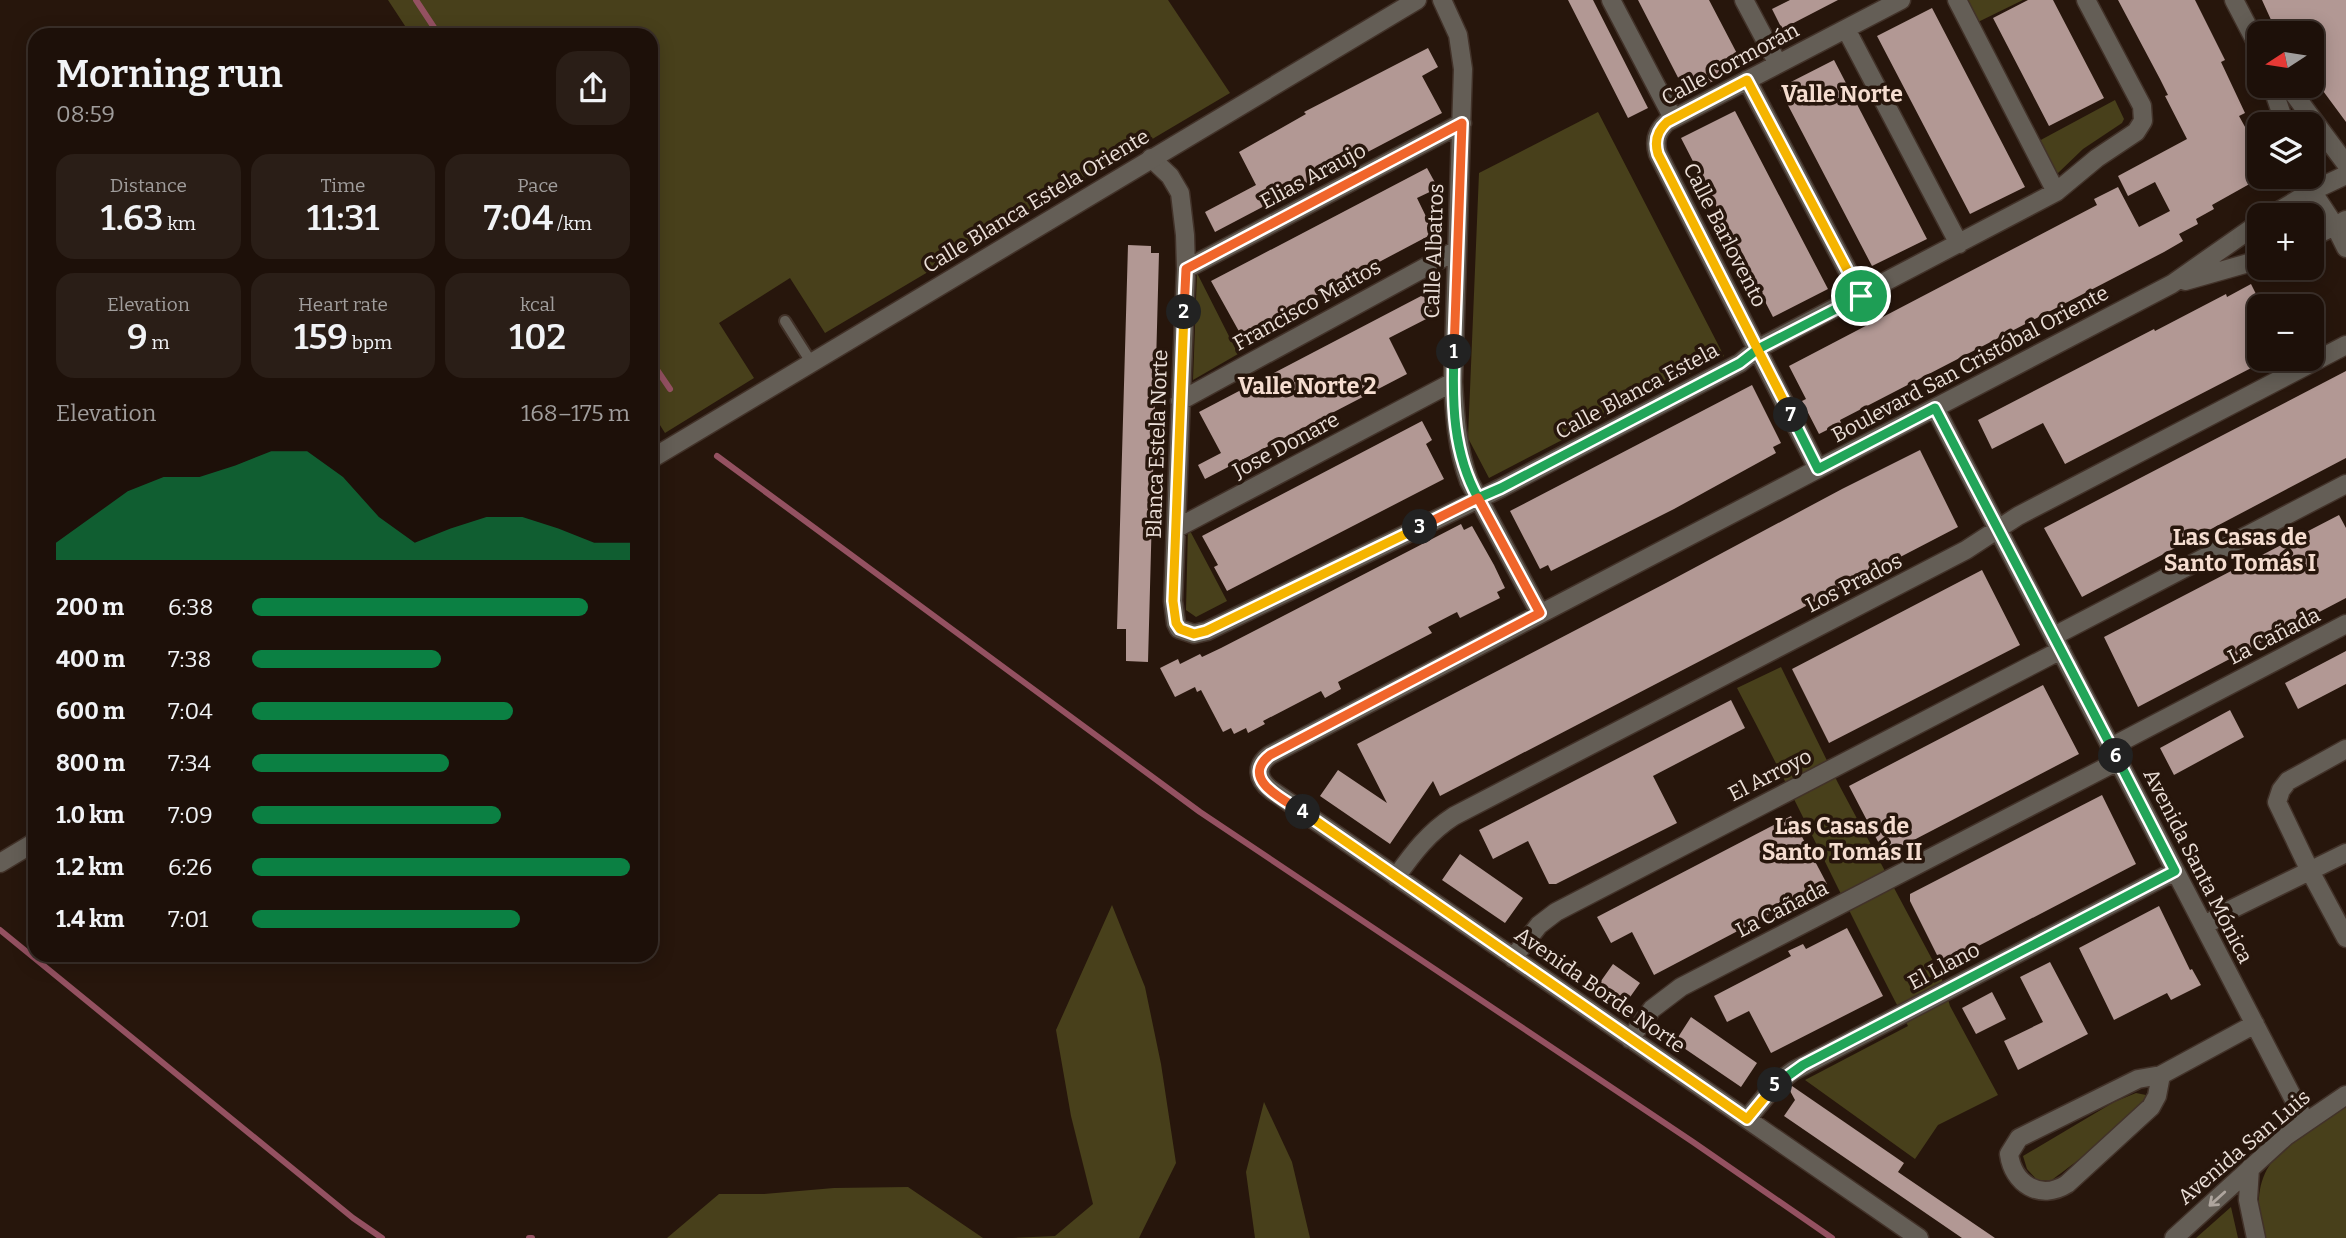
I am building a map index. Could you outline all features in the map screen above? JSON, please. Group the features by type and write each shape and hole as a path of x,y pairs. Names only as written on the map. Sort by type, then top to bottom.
{"street":[{"name":"Calle Blanca Estela Oriente","path":"658,455 1417,0"},
{"name":"Calle Albatros","path":"1442,0 1454,22 1461,50 1462,123 1453,382 1455,427 1461,460 1478,498 1540,613"},
{"path":"1611,0 1673,118"},
{"path":"1744,0 1778,64"},
{"name":"Calle Cormorán","path":"1658,133 1673,118 1901,0"},
{"path":"1957,0 2056,192"},
{"name":"Calle Blanca Estela","path":"1206,631 1501,488 1740,363 1758,349 2056,192 2097,158 2136,132 2143,121 2142,106 2086,0"},
{"path":"2234,0 2247,25"},
{"path":"1846,29 1959,244"},
{"path":"1747,80 1861,296"},
{"path":"2297,98 2346,164"},
{"name":"Elias Araujo","path":"1186,269 1462,123"},
{"name":"Calle Barlovento","path":"1658,133 1658,154 1818,469"},
{"name":"Blanca Estela Norte","path":"1151,158 1170,176 1180,193 1186,269 1173,601 1176,623 1180,629 1186,634 1206,631"},
{"path":"2324,180 2346,175"},
{"path":"2286,203 2303,189"},
{"path":"2313,189 2340,223 2346,248"},
{"path":"2324,231 2340,223"},
{"name":"Boulevard San Cristóbal Oriente","path":"1259,775 1262,760 1270,755 2172,284 2247,231"},
{"name":"Francisco Mattos","path":"1180,401 1457,250"},
{"path":"2172,284 2247,263"},
{"name":"Los Prados","path":"1396,877 1421,843 1454,816 1966,551 2018,516 2346,345"},
{"name":"Jose Donare","path":"1177,528 1453,382"},
{"name":"Avenida Santa Mónica","path":"1935,408 2305,1121"},
{"name":"El Arroyo","path":"1513,958 1539,925 1556,912 2057,643 2346,484"},
{"name":"La Cañada","path":"1630,1039 1652,1009 1681,987 2115,754 2346,624"},
{"path":"2346,750 2287,781 2277,802 2346,938"},
{"name":"Avenida Borde Norte","path":"1259,775 1263,784 1271,790 1919,1238"},
{"path":"0,863 28,846"},
{"path":"2204,926 2230,910 2346,853"},
{"name":"El Llano","path":"1747,1119 1775,1085 1793,1071 2175,871"},
{"path":"2161,1075 2157,1096 2151,1107 2056,1191 2034,1189 2017,1177 2010,1167 2009,1154 2019,1138 2138,1079 2161,1075 2255,1024"},
{"name":"Avenida San Luis","path":"2174,1238 2305,1121 2346,1095"},
{"path":"2250,1168 2248,1200 2256,1238"}],"lane":[{"path":"785,321 811,362"}],"shaded area":[{"path":"388,0 1168,0 1230,93 825,333 790,278 719,323 754,378 665,433 658,422 658,28 406,28"},
{"path":"1964,0 2023,0 1976,23"},
{"path":"2115,100 2124,119 2122,123 2083,149 2058,173 2053,174 2037,142"},
{"path":"1598,112 1724,356 1489,478 1468,438 1479,173"},
{"path":"1197,273 1238,354 1193,380"},
{"path":"1188,527 1227,601 1196,617 1186,610"},
{"path":"1781,667 1838,783 1941,976 1950,1006 1998,1095 1938,1125 1915,1159 1805,1080 1908,1026 1737,688"},
{"path":"1112,905 1145,987 1161,1064 1176,1163 1139,1238 1012,1238 1055,1236 1093,1204 1071,1116 1056,1030"},
{"path":"2136,1093 2146,1095 2131,1116 2104,1141 2051,1181 2037,1180 2027,1169 2023,1156 2114,1102"},
{"path":"1264,1102 1292,1162 1310,1238 1255,1238 1246,1172"},
{"path":"2346,1105 2346,1238 2264,1238 2259,1211 2260,1189 2266,1171 2276,1156 2290,1143"},
{"path":"908,1187 983,1238 667,1238 719,1194"},
{"path":"2231,1207 2238,1238 2196,1238"}],"building":[{"path":"1568,0 1593,0 1648,108 1628,118"},
{"path":"1638,0 1709,0 1743,65 1687,95"},
{"path":"1790,0 1838,0 1782,29 1772,9"},
{"path":"2028,0 2053,0 2104,98 2049,126 1993,18"},
{"path":"2118,0 2195,0 2225,60 2221,62 2245,113 2239,116 2247,130 2247,185 2212,205 2214,209 2196,219 2198,224 2179,234 2183,241 1840,420 1841,423 1819,434 1802,401 1806,399 1789,366 2097,205 2094,199 2118,187 2139,227 2170,211 2155,182 2128,196 2118,176 2187,139 2165,96 2168,95"},
{"path":"2262,0 2346,0 2346,122 2324,92 2324,21 2272,21"},
{"path":"1932,8 2025,187 1970,214 1877,36"},
{"path":"1428,48 1438,67 1422,76 1442,113 1215,232 1205,212 1256,185 1239,152 1306,114 1304,112"},
{"path":"1834,60 1927,239 1872,266 1779,88"},
{"path":"1735,111 1828,289 1773,317 1681,138"},
{"path":"1427,168 1438,188 1417,198 1434,233 1241,335 1211,281"},
{"path":"1128,245 1151,246 1151,253 1159,253 1148,662 1126,661 1126,629 1117,629"},
{"path":"2251,284 2256,294 2247,294 2247,370 2065,464 2043,423 1992,449 1978,420 2154,329 2155,331 2226,294 2227,297"},
{"path":"1423,295 1434,315 1389,338 1407,374 1205,479 1198,465 1221,453 1199,412"},
{"path":"2346,371 2346,458 2082,597 2044,528"},
{"path":"1752,385 1781,443 1773,447 1776,453 1674,509 1551,571 1548,565 1540,569 1510,511"},
{"path":"1422,421 1432,440 1426,444 1444,479 1227,591 1214,567 1218,565 1202,536"},
{"path":"1920,450 1958,527 1440,796 1433,781 1390,844 1320,796 1338,770 1387,803 1357,744"},
{"path":"2339,515 2346,528 2346,598 2138,707 2104,637"},
{"path":"1461,524 1464,530 1472,526 1494,565 1505,588 1497,592 1500,598 1460,618 1457,612 1428,627 1432,633 1338,682 1341,689 1325,698 1321,691 1263,721 1265,724 1248,733 1246,728 1234,734 1231,728 1223,732 1201,690 1197,692 1195,687 1175,697 1160,668 1178,659 1180,664 1221,648"},
{"path":"1982,570 2020,645 1829,743 1792,669"},
{"path":"2346,651 2346,684 2298,709 2285,683"},
{"path":"2043,685 2079,754 1885,855 1849,786"},
{"path":"1731,700 1745,728 1653,776 1677,823 1556,884 1549,884 1528,841 1493,859 1479,830"},
{"path":"2230,710 2244,737 2174,775 2160,748"},
{"path":"2102,795 2136,864 1942,965 1910,901 1910,894"},
{"path":"1791,816 1827,884 1654,975 1632,932 1611,943 1597,917"},
{"path":"1460,854 1523,898 1505,923 1442,880"},
{"path":"2159,906 2190,970 2192,969 2201,985 2171,1000 2167,993 2114,1020 2079,948"},
{"path":"1847,928 1883,996 1771,1053 1749,1011 1727,1022 1714,996 1791,956 1788,951 1803,944 1806,949"},
{"path":"2050,962 2088,1034 2018,1070 2004,1041 2043,1022 2020,977"},
{"path":"1613,964 1640,983 1623,1007 1596,988"},
{"path":"1992,992 2006,1019 1976,1034 1962,1008"},
{"path":"1691,1017 1757,1063 1741,1087 1675,1042"},
{"path":"1792,1086 1904,1163 1898,1172 1995,1238 1962,1238 1784,1116 1795,1100 1789,1089"}],"waterway":[{"path":"416,0 434,28"},
{"path":"658,371 670,389"},
{"path":"717,456 1200,812 1832,1238"},
{"path":"0,930 28,953"},
{"path":"39,962 353,1218 382,1238"}],"district":[{"name":"Valle Norte","path":"1842,94"},
{"name":"Valle Norte 2","path":"1307,386"},
{"name":"Las Casas de Santo Tomás I","path":"2240,550"},
{"name":"Las Casas de Santo Tomás II","path":"1842,839"}],"route":[{"path":"1861,296 1747,80 1661,127 1656,140 1658,154 1758,349 1818,469 1935,408 2175,871 1793,1071 1775,1085 1747,1119 1263,784 1259,767 1262,760 1270,755 1540,613 1478,498 1206,631 1186,634 1180,629 1173,612 1173,601 1186,269 1462,123 1453,382 1455,427 1461,460 1478,498 1740,363 1758,349 1861,296"}]}
